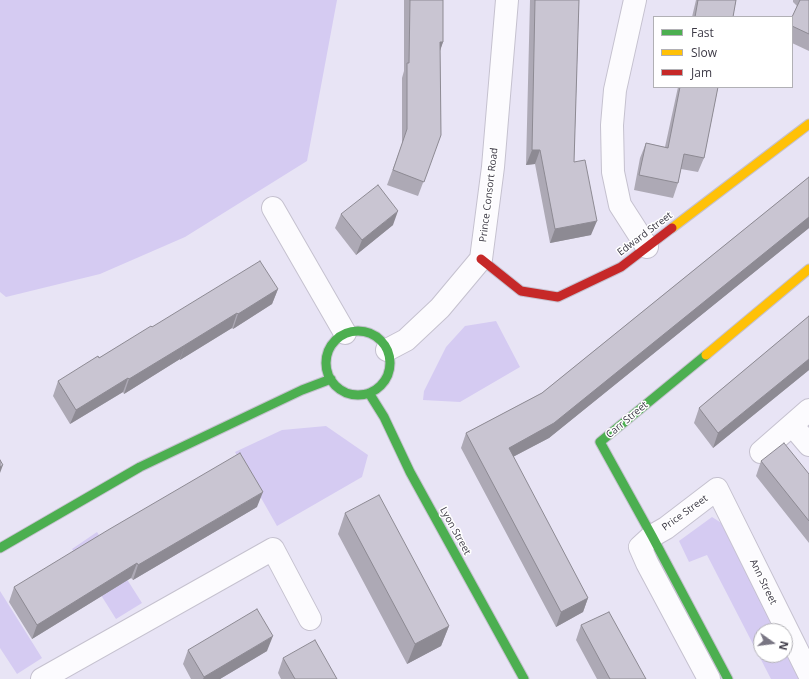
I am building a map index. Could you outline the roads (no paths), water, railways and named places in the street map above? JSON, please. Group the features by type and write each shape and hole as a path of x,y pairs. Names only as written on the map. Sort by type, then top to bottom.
{"street":[{"name":"Prince Consort Road","path":"481,259 493,167 507,0"},
{"path":"635,0 615,90 612,126 613,172 620,205 648,246"},
{"name":"Edward Street","path":"481,259 521,291 558,297 620,267 809,124"},
{"path":"273,208 345,333"},
{"path":"387,350 406,340 440,308 481,259"},
{"name":"Carr Street","path":"652,536 600,442 809,269"},
{"path":"360,331 371,334 381,341 387,350 390,361 390,369 385,380 378,388 369,393 362,395 349,394 339,389 330,379 326,358 331,347 345,333 360,331"},
{"path":"0,548 140,467 302,390 330,379"},
{"name":"Lyon Street","path":"369,393 384,417 414,479 523,679"},
{"path":"761,452 809,410"},
{"path":"792,425 809,445"},
{"name":"Price Street","path":"652,536 666,528 717,489"},
{"name":"Ann Street","path":"717,489 809,674"},
{"path":"709,679 647,563 640,547 652,536 728,679"},
{"path":"42,679 273,549 310,619"}]}
